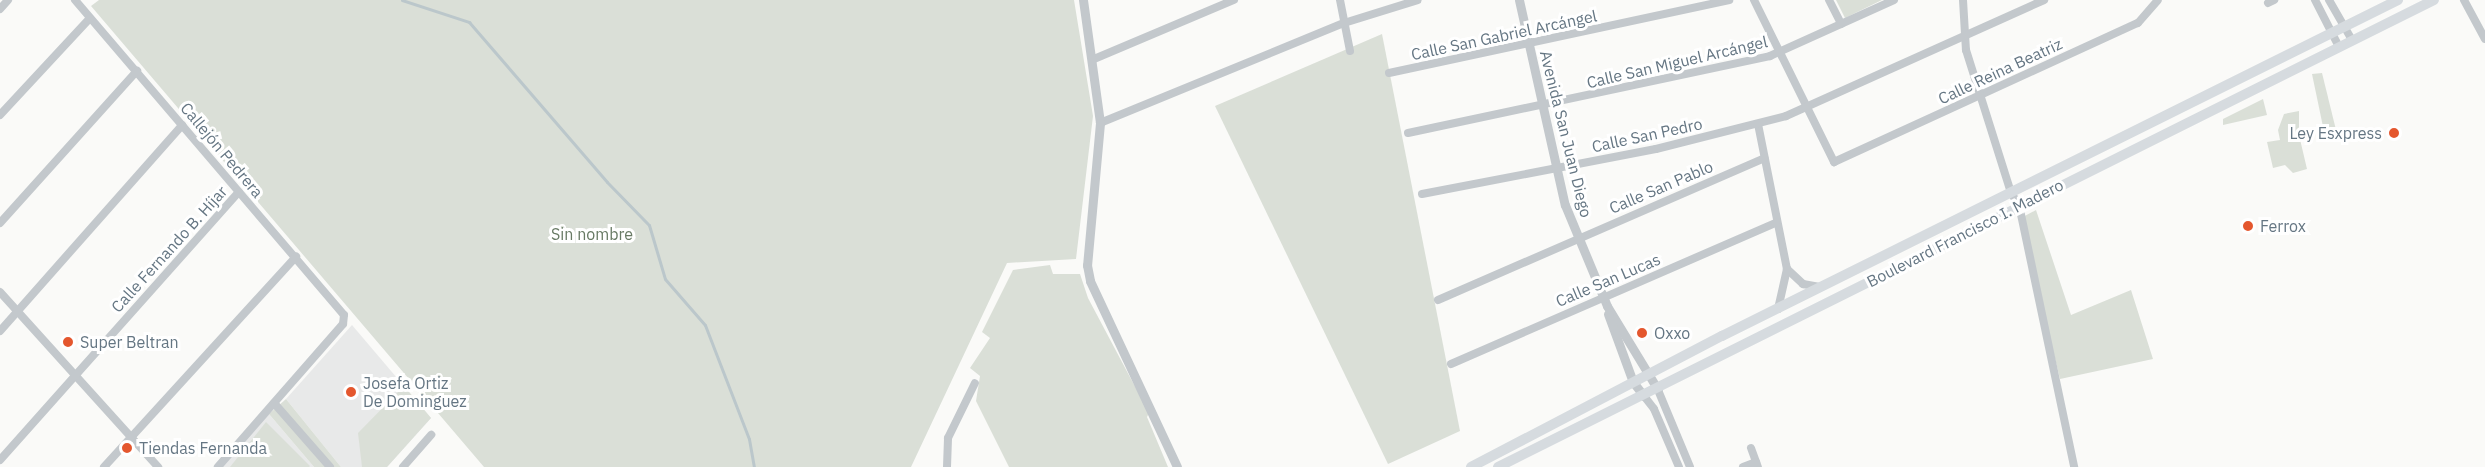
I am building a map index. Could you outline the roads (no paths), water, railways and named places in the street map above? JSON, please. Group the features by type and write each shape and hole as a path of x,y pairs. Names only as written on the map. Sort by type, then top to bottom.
{"main road":[{"name":"Boulevard Francisco I. Madero","path":"1471,467 1821,287 2398,0"},
{"name":"Boulevard Francisco I. Madero","path":"1498,467 1658,390 2019,205 2434,0"}],"street":[{"path":"0,9 8,0"},
{"name":"Callejón Pedrera","path":"75,0 296,258 345,319 274,403"},
{"path":"1083,0 1094,59 1100,123 1087,265 1090,281 1177,467"},
{"path":"1094,59 1234,0"},
{"path":"1340,0 1350,51"},
{"path":"1100,123 1344,23 1418,0"},
{"name":"Avenida San Juan Diego","path":"1519,0 1557,168 1577,238 1607,306 1658,390"},
{"name":"Calle San Gabriel Arcángel","path":"1389,73 1729,0"},
{"path":"1754,0 1804,109"},
{"path":"1829,0 1841,24"},
{"name":"Calle San Miguel Arcángel","path":"1408,133 1543,106 1779,52 1894,0"},
{"path":"1963,0 1963,36 1978,95 2011,193 2019,205 2074,467"},
{"name":"Calle San Pedro","path":"1422,194 1557,168 1758,124 1804,109 2027,4 2044,0"},
{"name":"Calle Reina Beatriz","path":"1804,109 1832,161 1846,158 2138,22 2158,0"},
{"path":"2315,0 2338,47"},
{"path":"2329,0 2352,40"},
{"path":"2464,0 2485,39"},
{"path":"0,115 90,18"},
{"path":"0,224 137,71"},
{"path":"1758,124 1786,269 1778,309"},
{"path":"0,331 182,125"},
{"name":"Calle San Pablo","path":"1438,300 1764,158"},
{"name":"Calle Fernando B. Híjar","path":"0,460 76,372 240,192"},
{"name":"Calle San Lucas","path":"1451,364 1602,296 1776,224"},
{"path":"104,467 296,258"},
{"path":"1786,269 1803,284 1821,287"},
{"path":"0,292 76,372 158,467"},
{"name":"Avenida San Juan Diego","path":"1607,306 1633,382 1644,396"},
{"path":"947,467 948,438 975,383"},
{"path":"1658,390 1690,467"},
{"path":"1644,396 1654,409 1679,467"},
{"path":"218,467 274,403 330,467"},
{"path":"402,467 431,435"},
{"path":"1743,467 1757,464 1751,448"}],"waterway":[{"path":"402,0 469,22 607,182 649,225 665,279 705,325 749,439 754,467"}],"place":[{"name":"Ley Esxpress","path":"2394,133"},
{"name":"Ferrox","path":"2248,226"},
{"name":"Oxxo","path":"1642,333"},
{"name":"Super Beltran","path":"68,342"},
{"name":"Josefa Ortiz De Dominguez","path":"351,392"},
{"name":"Tiendas Fernanda","path":"127,448"}],"park label":[{"name":"Sin nombre","path":"592,234"}]}
